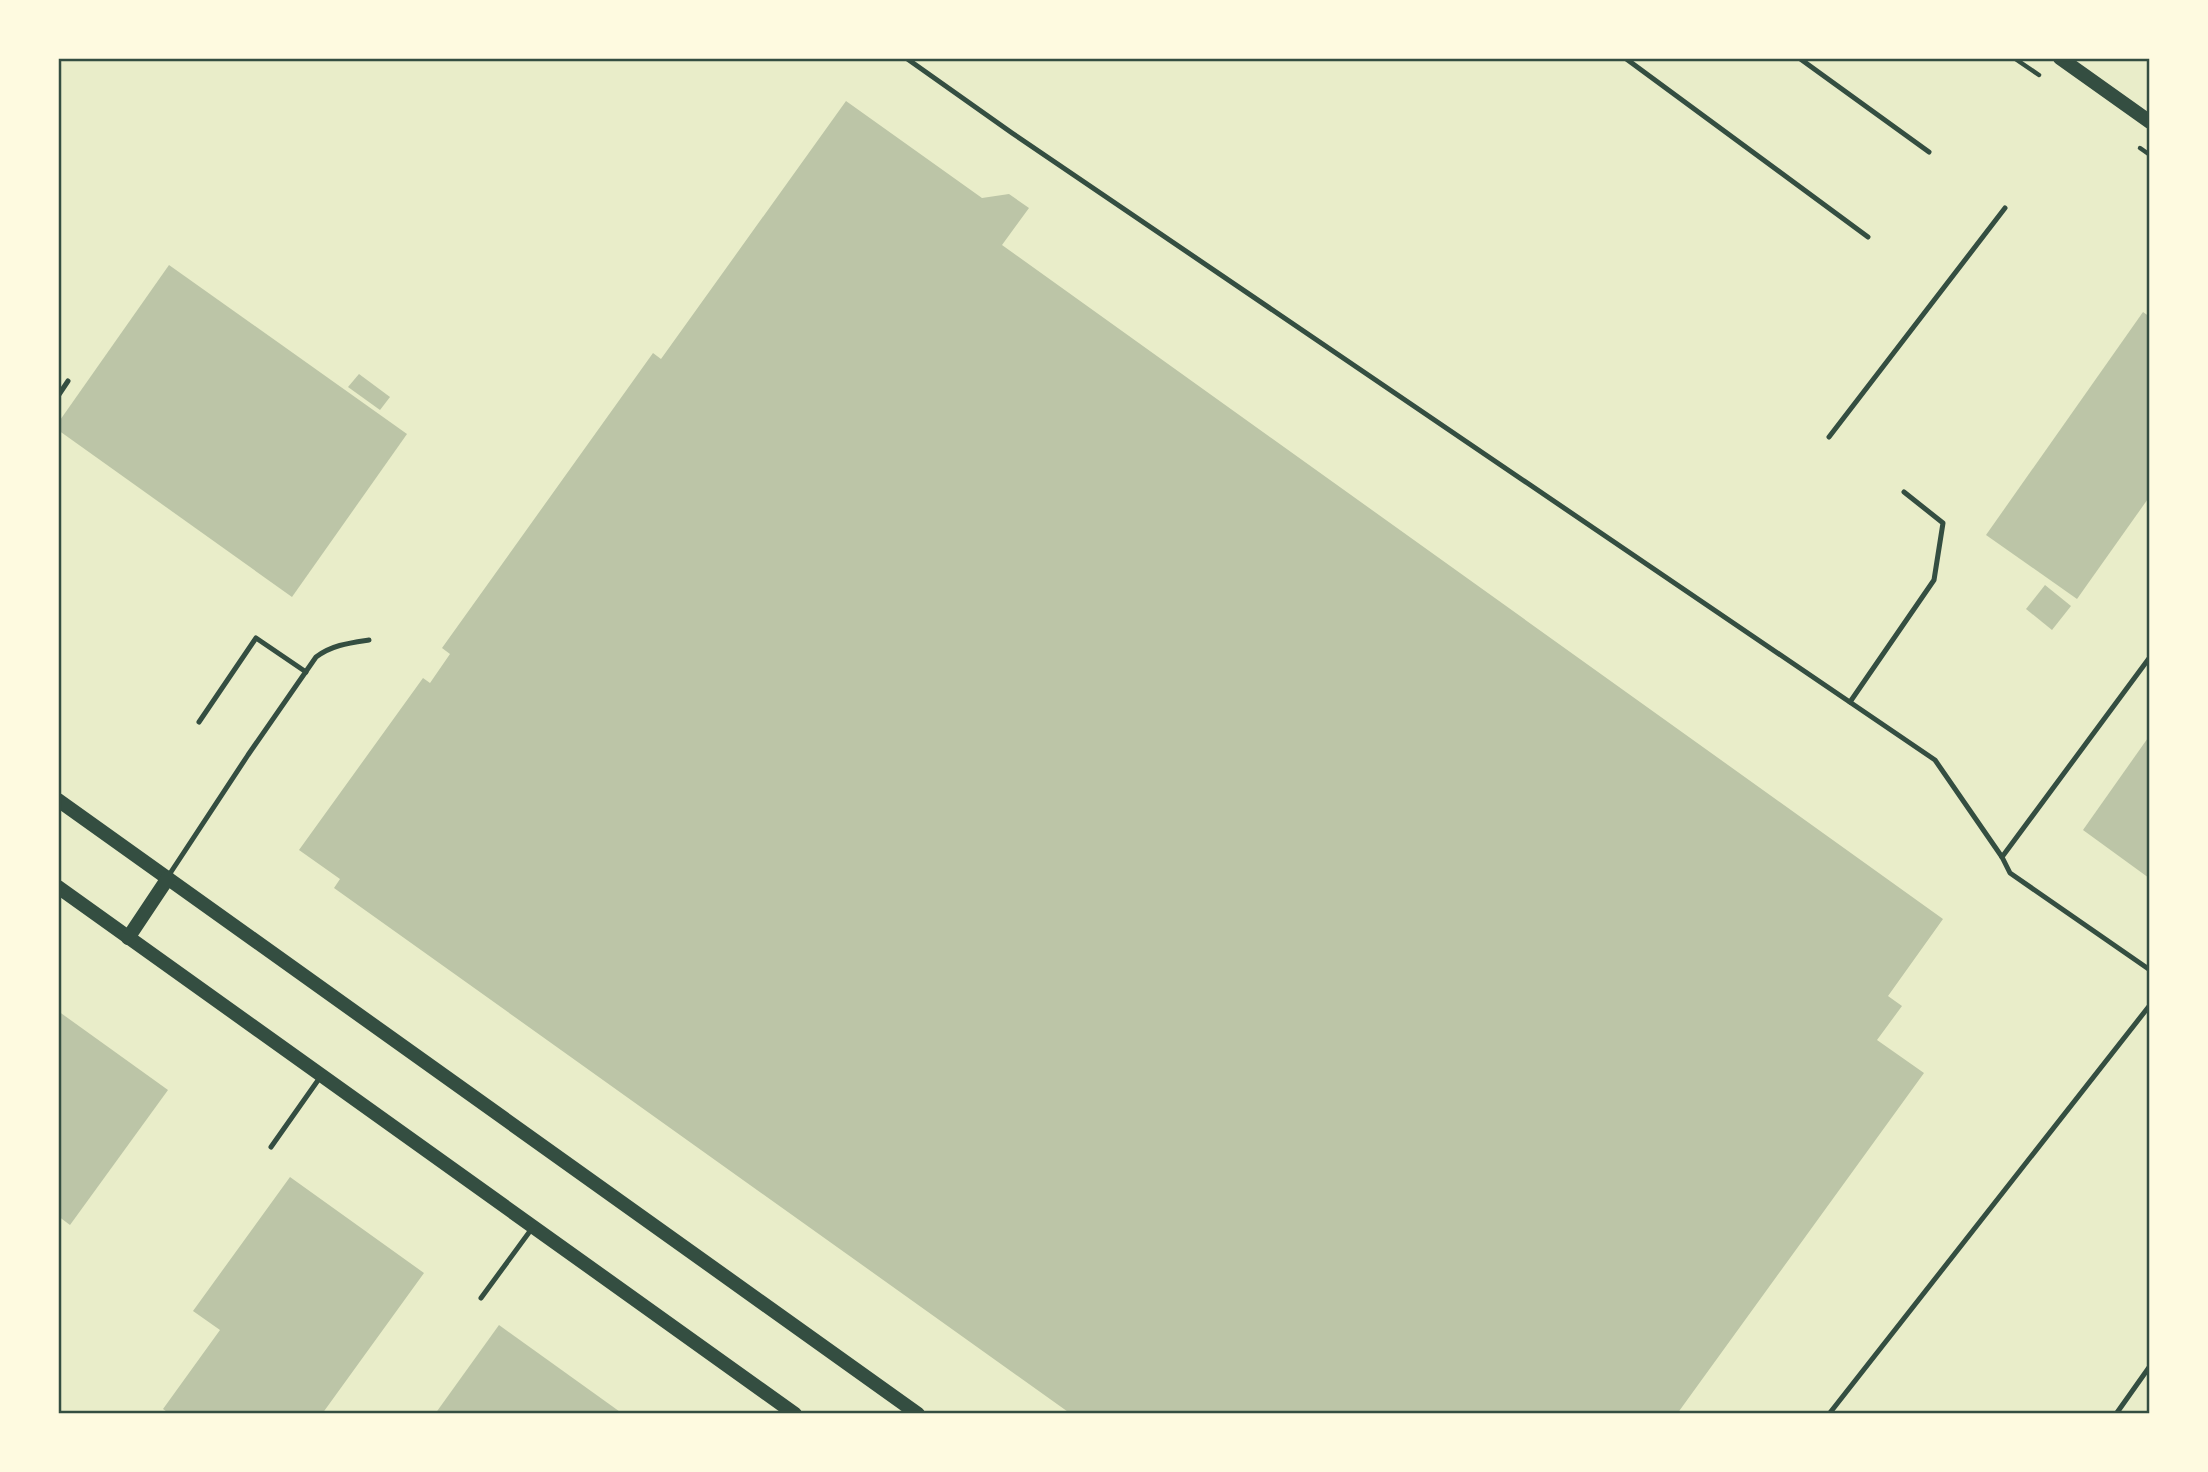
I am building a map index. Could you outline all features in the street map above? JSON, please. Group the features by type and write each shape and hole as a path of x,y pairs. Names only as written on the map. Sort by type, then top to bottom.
{"main road":[{"path":"2060,58 2150,122"},
{"path":"58,800 918,1414"},
{"path":"128,937 168,878"},
{"path":"58,887 795,1414"}],"lane":[{"path":"906,58 1069,172 1935,760 2002,857 2010,873 2150,970"},
{"path":"1625,58 1868,237"},
{"path":"1799,58 1929,152"},
{"path":"1829,437 2005,208"},
{"path":"58,396 68,382"},
{"path":"1850,702 1934,580 1943,523 1904,492"},
{"path":"199,722 256,638 306,672"},
{"path":"168,878 306,672 326,650 369,640"},
{"path":"2002,857 2150,657"},
{"path":"1829,1414 2150,1005"},
{"path":"271,1147 321,1076"},
{"path":"481,1298 533,1227"},
{"path":"2116,1414 2150,1366"}],"building":[{"path":"846,101 982,198 1009,194 1029,208 1002,245 1943,919 1888,996 1902,1006 1877,1040 1924,1073 1677,1414 1071,1414 334,888 340,879 299,850 423,678 430,683 450,654 442,648 653,353 661,359"},
{"path":"169,265 407,434 292,597 58,430 58,423"},
{"path":"2143,312 2150,317 2150,496 2077,599 1986,535"},
{"path":"359,374 390,397 380,410 348,387"},
{"path":"2045,585 2071,606 2052,630 2026,609"},
{"path":"2150,735 2150,876 2149,878 2083,830"},
{"path":"58,1011 168,1090 70,1225 58,1216"},
{"path":"290,1177 424,1273 322,1414 170,1414 163,1409 220,1330 193,1311"},
{"path":"499,1325 623,1414 435,1414"}]}
